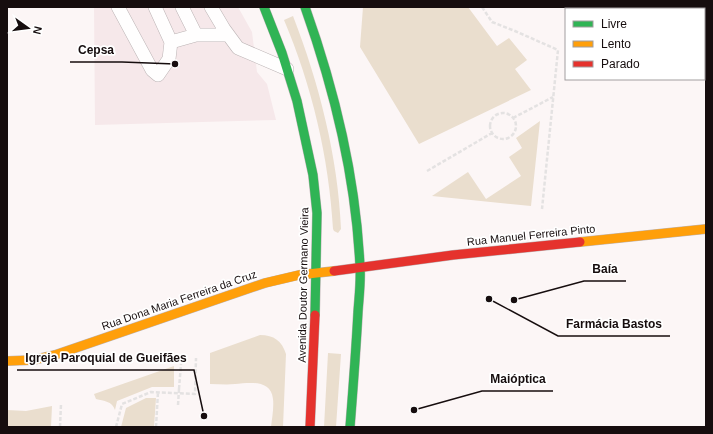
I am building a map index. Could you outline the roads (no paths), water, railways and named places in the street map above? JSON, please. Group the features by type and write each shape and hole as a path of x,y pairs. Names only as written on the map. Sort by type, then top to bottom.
{"main road":[{"name":"Avenida Doutor Germano Vieira","path":"264,7 288,69 308,150 316,201 316,273 310,427"},
{"path":"305,7 319,46 345,145 352,190 360,268 350,427"},
{"name":"Rua Manuel Ferreira Pinto","path":"360,268 453,255 706,229"},
{"name":"Rua Dona Maria Ferreira da Cruz","path":"7,361 33,360 55,355 265,283 299,275 360,268"}],"lane":[{"path":"118,7 152,70 158,75 169,59 171,42 156,7"},
{"path":"182,7 196,35"},
{"path":"211,7 228,35 238,48 288,69"},
{"path":"171,42 196,35 228,35"}],"place":[{"name":"Cepsa","path":"175,64"},
{"name":"Farmácia Bastos","path":"489,299"},
{"name":"Baía","path":"514,300"},
{"name":"Maióptica","path":"414,410"},
{"name":"Igreja Paroquial de Gueifães","path":"204,416"}]}
